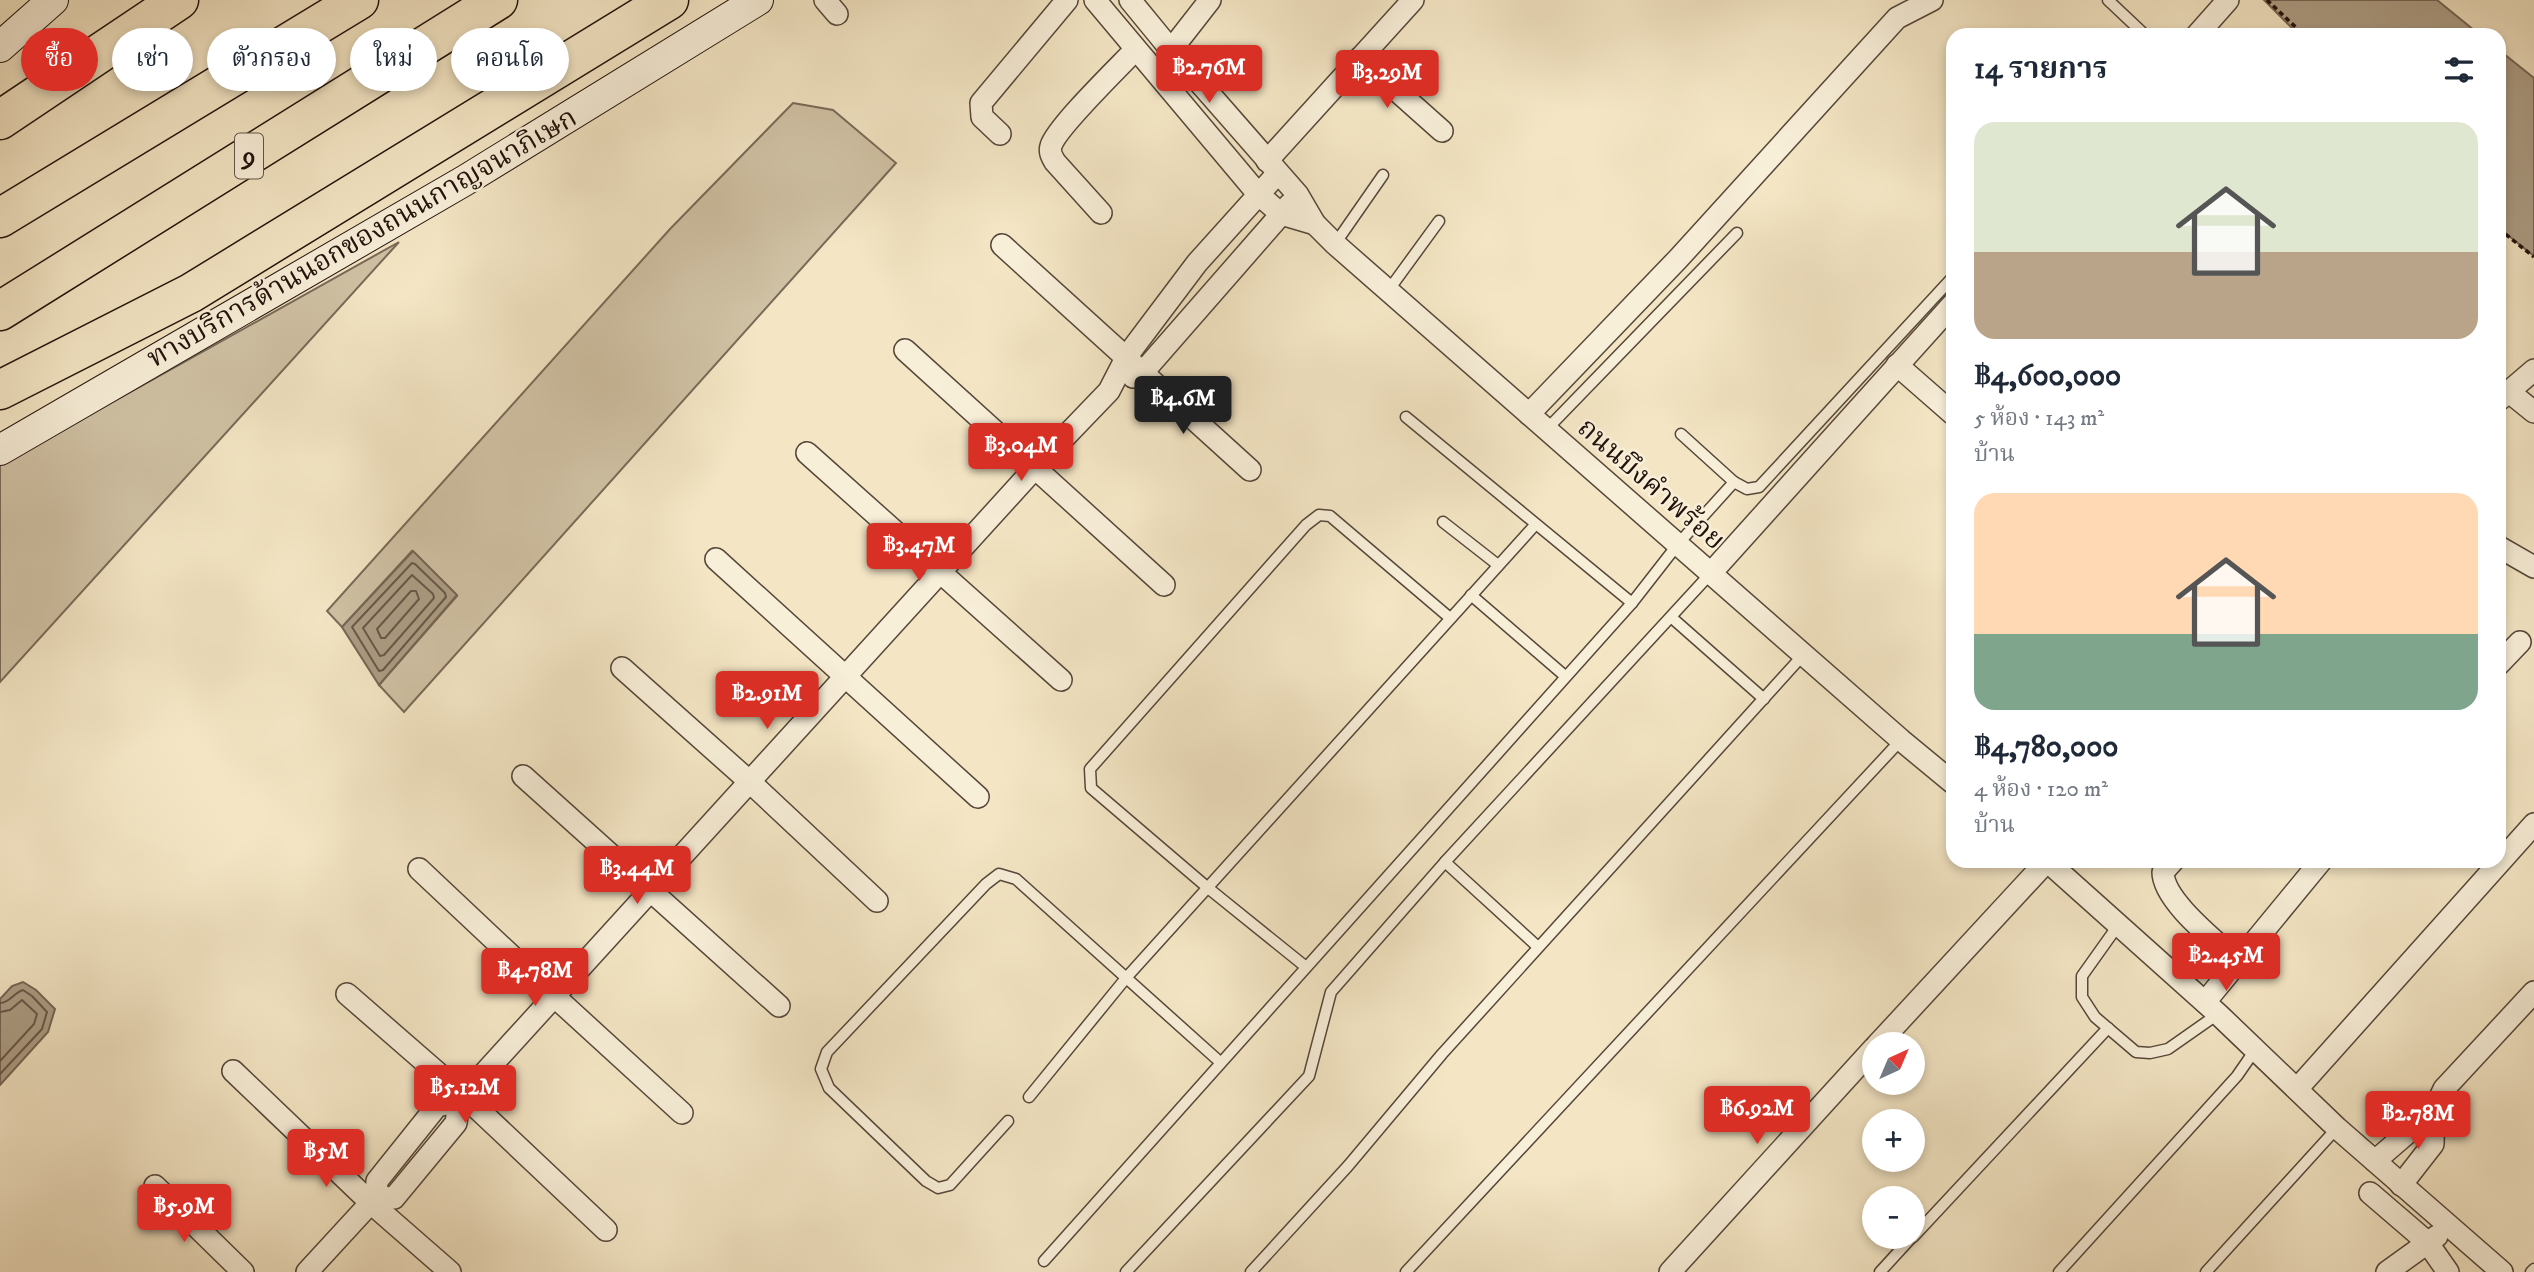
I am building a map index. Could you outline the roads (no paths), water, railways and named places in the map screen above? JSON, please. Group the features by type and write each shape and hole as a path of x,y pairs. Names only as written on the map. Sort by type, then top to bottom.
{"highway":[{"path":"0,120 179,0"},
{"path":"0,218 359,0"},
{"name":"9","path":"0,311 498,0"},
{"path":"0,390 191,293 669,0"}],"main road":[{"path":"0,47 53,0"},
{"name":"ทางบริการด้านนอกของถนนกาญจนาภิเษก","path":"0,450 464,181 758,0"}],"street":[{"path":"1000,134 982,117 981,103 1067,0"},
{"name":"ถนนบึงคำพร้อย","path":"1095,0 1258,194 1281,214 1315,224"},
{"name":"ถนนบึงคำพร้อย","path":"1130,0 1298,195 1315,224 1335,244 1946,777"},
{"path":"1171,50 1210,0"},
{"path":"1109,391 1127,356 1197,263 1258,194 1272,167 1360,58 1413,0"},
{"path":"1529,414 1678,259 1897,18 1932,0"},
{"path":"2203,28 2228,0"},
{"path":"1101,213 1055,162 1051,145 1072,117 1135,50"},
{"path":"1360,58 1442,131"},
{"path":"307,1272 373,1200 394,1198 456,1123 461,1098 1035,468 1109,391 1144,371 1298,195"},
{"path":"1002,244 1250,470"},
{"path":"1197,263 1220,282"},
{"path":"1711,573 1946,312"},
{"path":"905,350 1164,585"},
{"path":"1897,365 1946,408"},
{"path":"2506,394 2534,370"},
{"path":"2506,397 2534,412"},
{"path":"807,453 1060,680"},
{"path":"2506,551 2534,567"},
{"path":"716,559 978,797"},
{"path":"2506,657 2520,642"},
{"path":"622,668 750,782 877,901"},
{"path":"523,776 779,1006"},
{"path":"2506,855 2534,824"},
{"path":"1889,1032 2041,868"},
{"path":"2167,868 2163,872 2166,888 2180,906 2238,962"},
{"path":"2212,1008 2238,962 2315,868"},
{"path":"2297,1089 2495,868"},
{"path":"419,869 682,1113"},
{"path":"2072,869 2119,924 2212,1008 2337,1128 2502,1272"},
{"path":"2375,1161 2434,1110 2444,1089 2534,992"},
{"path":"347,994 606,1230"},
{"path":"1670,1272 1862,1061"},
{"path":"233,1070 450,1272"},
{"path":"2401,1185 2433,1144 2434,1110"},
{"path":"155,1186 243,1272"},
{"path":"2370,1193 2427,1242 2445,1271 2480,1254"},
{"path":"2387,1272 2427,1242 2452,1228"}],"lane":[{"path":"2108,0 2138,28"},
{"path":"1335,244 1383,175"},
{"path":"1388,291 1439,221"},
{"path":"1546,429 1737,233"},
{"path":"1681,434 1734,482 1747,489 1759,487 1946,285"},
{"path":"1406,417 1632,603"},
{"path":"1044,1261 1632,603 1678,544 1734,482"},
{"path":"1306,967 1091,788 1090,769 1306,525 1319,515 1330,516 1450,618"},
{"path":"1443,522 1498,565"},
{"path":"1029,1097 1126,978 1535,525"},
{"path":"1126,1272 1309,1076 1331,992 1445,862 1711,573"},
{"path":"1471,595 1565,676"},
{"path":"1671,617 1764,699"},
{"path":"1251,1272 1348,1166 1538,947 1804,654"},
{"path":"1406,1272 1901,740"},
{"path":"1445,862 1538,947"},
{"path":"1008,1121 950,1185 938,1188 926,1181 829,1088 821,1069 827,1052 986,884 999,874 1016,879 1220,1062"},
{"path":"2119,924 2082,976 2082,997 2095,1017 2136,1052 2150,1053 2168,1049 2212,1008"},
{"path":"1925,1224 2108,1028"},
{"path":"2059,1272 2236,1076 2255,1050"},
{"path":"2206,1272 2337,1128"},
{"path":"1880,1272 1902,1249"}],"water":[{"path":"2264,0 2437,0 2471,28 2292,28"},
{"path":"2506,56 2534,78 2534,256 2506,234"},
{"path":"413,551 457,595 379,685 342,627"},
{"path":"23,982 36,990 55,1009 48,1032 0,1085 0,999 12,986"}]}
